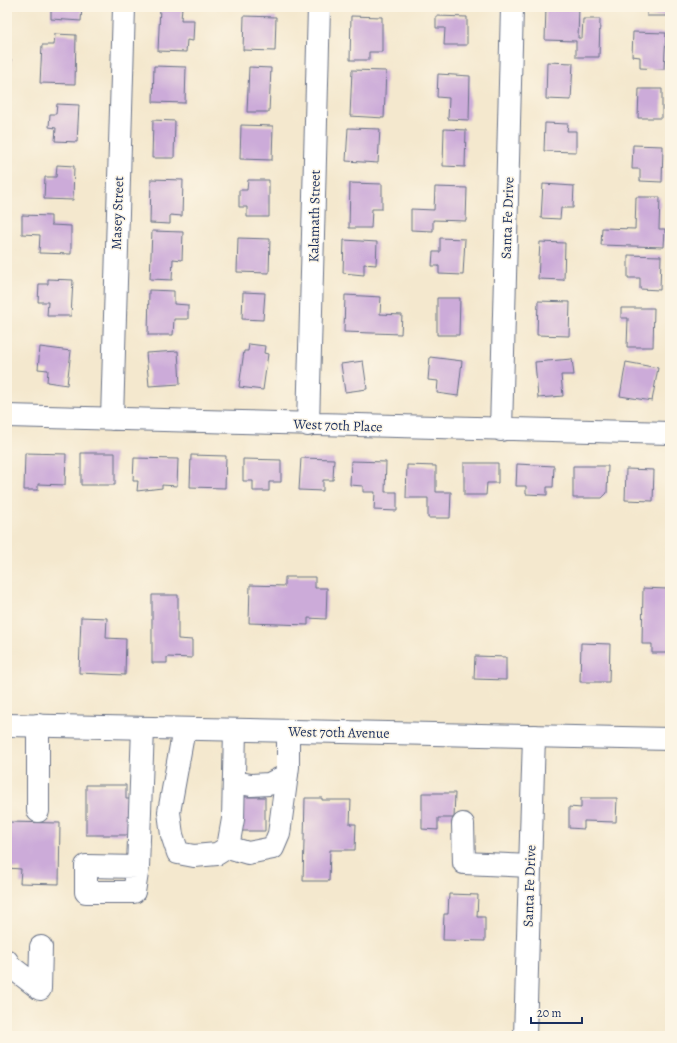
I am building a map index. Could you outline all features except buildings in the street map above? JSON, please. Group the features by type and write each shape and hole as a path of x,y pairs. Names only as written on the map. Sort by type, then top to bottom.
{"street":[{"name":"Masey Street","path":"112,419 124,7"},
{"name":"Kalamath Street","path":"308,424 319,7"},
{"name":"Santa Fe Drive","path":"501,430 512,7"},
{"name":"West 70th Place","path":"7,416 501,430 670,433"},
{"name":"West 70th Avenue","path":"7,725 670,739"},
{"path":"38,726 38,811"},
{"path":"138,867 143,728"},
{"path":"184,729 170,812 172,835 178,853 194,856 217,854 228,847 233,818 235,730"},
{"path":"228,847 248,853 273,848 279,834 287,775 288,731"},
{"name":"Santa Fe Drive","path":"525,1036 534,736"},
{"path":"234,782 251,785 269,784 287,775"},
{"path":"463,824 464,863 530,866"},
{"path":"7,961 10,966 40,989 41,947"}]}
